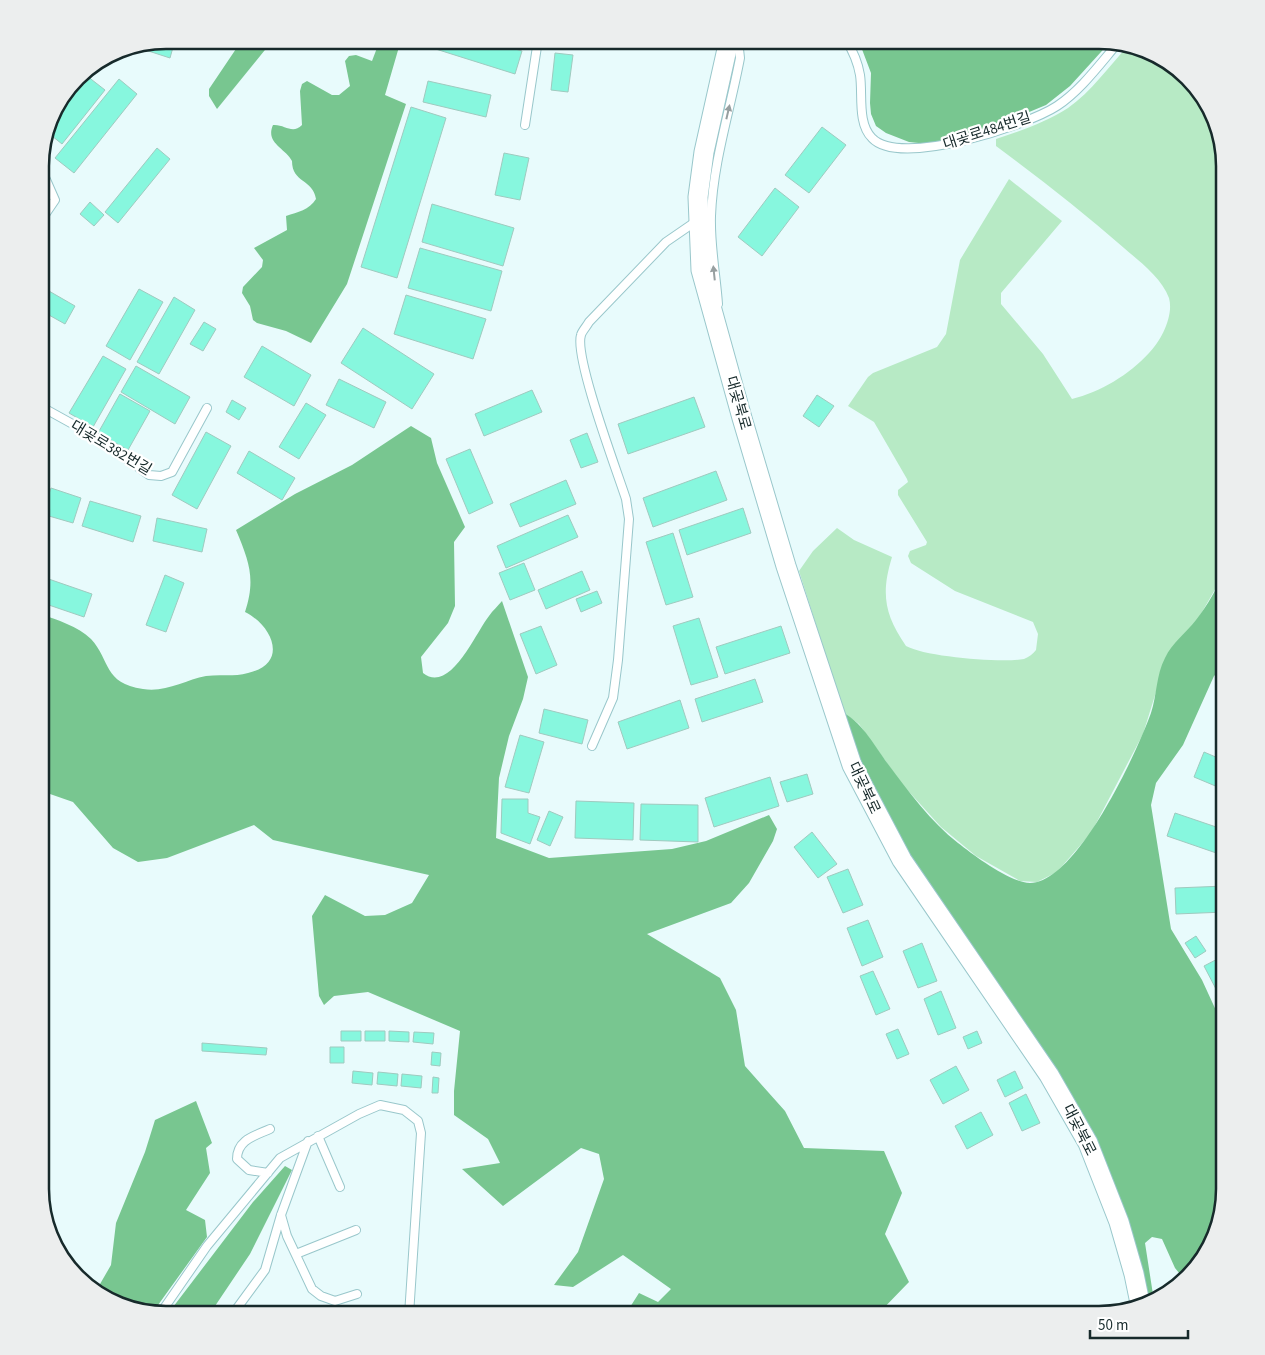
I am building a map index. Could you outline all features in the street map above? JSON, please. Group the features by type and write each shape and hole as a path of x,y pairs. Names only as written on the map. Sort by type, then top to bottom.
{"street":[{"name":"대곶북로","path":"727,49 704,152 698,197 701,270 784,557 852,765 902,860 1049,1075 1088,1143 1119,1222 1139,1299"}],"lane":[{"path":"525,125 537,49"},
{"path":"715,320 718,304 712,257 712,198 721,142 740,58 739,49"},
{"name":"대곶로484번길","path":"852,49 860,74 864,121 872,139 886,145 910,149 928,149 960,142 1019,123 1057,106 1087,80 1112,50"},
{"path":"49,188 54,200 49,208"},
{"path":"592,746 613,698 618,660 628,519 626,499 585,371 580,346 581,335 589,322 666,242 698,220"},
{"name":"대곶로382번길","path":"49,411 96,438 149,475 161,476 172,472 207,408"},
{"path":"165,1306 206,1246 280,1158 308,1141 380,1105 404,1110 418,1121 422,1132 410,1306"},
{"path":"268,1173 249,1170 237,1160 237,1150 243,1142 270,1129"},
{"path":"318,1136 340,1188"},
{"path":"239,1306 266,1270 281,1214 308,1141"},
{"path":"281,1214 312,1289 321,1296 335,1300 357,1294"},
{"path":"296,1254 356,1230"}],"green space":[{"path":"236,49 266,49 217,109 209,96 209,89"},
{"path":"377,49 398,49 385,95 406,104 347,284 311,343 286,331 257,323 253,320 250,306 242,293 243,287 262,267 263,260 254,248 287,230 286,216 307,208 316,199 311,188 295,173 292,161 274,141 271,131 273,125 295,129 302,125 300,91 302,84 307,81 332,95 339,95 350,86 345,61 349,56 356,55 372,61"},
{"path":"862,49 1104,49 1070,86 1046,105 993,127 928,144 909,142 886,133 876,126 871,114 871,73"},
{"path":"1123,51 1158,64 1171,73 1192,94 1201,107 1214,143 1216,166 1216,588 1156,692 1143,734 1091,833 1057,872 1037,882 1020,881 976,856 941,827 902,784 859,724 844,713 799,571 813,551 837,528 854,540 892,557 886,582 887,603 893,624 906,646 946,656 999,660 1024,659 1036,650 1038,634 1033,622 955,591 911,563 908,556 910,551 926,545 927,542 898,495 898,490 908,482 907,479 874,422 848,406 868,377 873,373 937,347 946,334 960,260 1009,179 1062,221 1001,293 1001,304 1043,354 1072,399 1114,382 1154,348 1162,335 1170,312 1169,298 1156,277 1093,222 996,146 996,139 1051,118 1076,102"},
{"path":"411,426 431,438 437,463 465,527 454,542 455,606 448,623 421,657 423,673 433,678 443,676 452,669 502,601 528,677 523,699 509,736 499,778 496,838 549,858 672,849 706,841 769,815 777,829 773,841 749,883 731,903 647,934 720,978 736,1010 745,1066 785,1111 804,1148 884,1151 902,1193 885,1234 909,1282 886,1306 631,1306 639,1293 658,1302 671,1289 623,1255 573,1287 554,1285 578,1252 604,1179 599,1154 581,1148 503,1206 462,1169 500,1163 488,1139 454,1115 454,1091 460,1031 368,992 334,996 324,1005 319,996 312,916 325,895 365,916 385,915 412,903 429,875 273,840 254,825 167,858 138,862 113,848 73,802 49,794 49,617 86,634 97,647 114,676 130,686 151,690 159,689 206,676 243,674 261,668 269,662 272,644 263,626 245,612 250,590 250,570 236,530 295,494 352,465"},
{"path":"1216,589 1216,674 1183,745 1156,783 1151,805 1171,929 1202,980 1216,1010 1215,1205 1210,1227 1201,1248 1180,1274 1175,1268 1162,1239 1152,1237 1145,1243 1153,1293 1147,1296 1124,1216 866,794 844,713 863,729 920,806 948,835 992,868 1022,882 1030,883 1048,877 1067,862 1103,813 1144,732 1151,713 1160,671 1165,658"},
{"path":"196,1101 212,1143 206,1148 210,1173 186,1210 205,1220 207,1237 157,1306 128,1300 99,1286 111,1265 116,1223 145,1152 155,1120"},
{"path":"285,1166 292,1170 250,1254 215,1306 174,1306 253,1202"}],"building":[{"path":"172,49 170,58 147,50"},
{"path":"436,49 515,49 522,51 515,74"},
{"path":"555,53 573,55 568,92 551,90"},
{"path":"89,78 105,90 62,144 53,136 58,121 68,101"},
{"path":"119,79 137,94 74,173 55,158"},
{"path":"428,81 491,95 486,117 423,102"},
{"path":"411,107 446,118 397,278 361,267"},
{"path":"822,127 846,145 809,193 785,175"},
{"path":"157,148 170,159 118,223 105,212"},
{"path":"504,153 529,158 520,200 495,195"},
{"path":"775,188 799,207 762,256 738,237"},
{"path":"90,202 104,215 94,226 80,214"},
{"path":"432,204 514,228 503,266 422,242"},
{"path":"420,248 502,271 491,311 408,288"},
{"path":"139,289 163,302 130,360 106,346"},
{"path":"49,291 75,306 65,324 49,315"},
{"path":"406,295 486,319 473,359 394,334"},
{"path":"174,297 195,310 159,374 137,362"},
{"path":"204,322 216,329 203,351 190,344"},
{"path":"363,328 434,374 412,409 341,363"},
{"path":"262,346 311,375 294,406 244,377"},
{"path":"103,356 126,369 93,427 69,413"},
{"path":"136,366 190,397 175,424 121,392"},
{"path":"339,379 386,402 374,428 326,405"},
{"path":"532,390 542,412 484,436 475,414"},
{"path":"120,394 150,411 128,450 98,433"},
{"path":"817,395 834,406 819,427 803,416"},
{"path":"694,397 705,427 628,454 618,424"},
{"path":"232,400 246,408 239,420 226,412"},
{"path":"306,403 326,415 299,459 279,447"},
{"path":"206,432 231,446 197,509 172,495"},
{"path":"587,433 598,462 581,468 570,440"},
{"path":"470,449 493,503 469,514 446,459"},
{"path":"249,451 295,478 282,500 237,473"},
{"path":"716,471 727,500 653,527 643,498"},
{"path":"566,480 576,504 520,527 510,504"},
{"path":"51,488 81,498 73,523 49,516 49,494"},
{"path":"90,501 141,516 133,542 82,526"},
{"path":"743,508 751,533 687,555 679,530"},
{"path":"568,515 578,537 506,568 497,546"},
{"path":"157,518 207,529 202,552 153,541"},
{"path":"673,533 693,597 666,605 646,542"},
{"path":"524,563 535,590 510,600 499,573"},
{"path":"582,571 590,590 546,609 538,590"},
{"path":"165,575 184,583 166,632 146,625"},
{"path":"49,579 92,594 84,617 49,605"},
{"path":"597,591 602,603 581,612 576,599"},
{"path":"699,618 718,677 691,685 673,626"},
{"path":"541,626 557,665 536,674 520,634"},
{"path":"781,626 790,653 725,674 716,647"},
{"path":"755,679 763,702 702,722 695,699"},
{"path":"680,700 689,728 627,749 618,722"},
{"path":"544,709 588,720 582,744 539,733"},
{"path":"520,735 544,742 529,793 505,787"},
{"path":"1204,752 1216,757 1216,786 1194,777"},
{"path":"807,774 813,794 787,802 780,782"},
{"path":"770,777 779,806 714,827 705,798"},
{"path":"502,799 528,799 528,813 540,817 530,844 501,833"},
{"path":"576,801 634,803 633,840 575,838"},
{"path":"641,804 698,805 698,842 640,840"},
{"path":"549,811 563,817 550,846 537,840"},
{"path":"1175,813 1216,827 1216,853 1167,836"},
{"path":"812,832 837,864 818,878 794,847"},
{"path":"848,869 863,905 843,913 827,877"},
{"path":"1216,886 1216,912 1176,914 1175,888"},
{"path":"868,920 883,957 862,966 847,928"},
{"path":"1196,936 1206,951 1195,958 1185,943"},
{"path":"922,943 937,981 918,988 903,951"},
{"path":"1216,960 1216,989 1204,966"},
{"path":"873,971 890,1009 876,1015 860,976"},
{"path":"941,991 956,1028 938,1035 924,999"},
{"path":"898,1029 909,1054 897,1059 886,1034"},
{"path":"341,1031 361,1031 361,1041 341,1041"},
{"path":"365,1031 385,1031 385,1041 365,1041"},
{"path":"389,1031 409,1032 409,1042 389,1041"},
{"path":"977,1031 982,1043 968,1049 963,1037"},
{"path":"414,1032 434,1033 433,1044 413,1042"},
{"path":"202,1043 267,1048 266,1055 202,1051"},
{"path":"330,1047 344,1047 344,1063 330,1063"},
{"path":"432,1052 441,1053 440,1066 431,1065"},
{"path":"956,1066 969,1090 943,1104 930,1080"},
{"path":"353,1071 373,1073 372,1085 352,1083"},
{"path":"1015,1071 1023,1088 1005,1097 997,1080"},
{"path":"378,1072 398,1074 397,1086 377,1084"},
{"path":"402,1074 422,1076 421,1088 401,1086"},
{"path":"433,1077 439,1078 438,1093 432,1093"},
{"path":"1026,1094 1040,1123 1022,1131 1009,1103"},
{"path":"981,1112 993,1135 967,1149 955,1126"}]}
